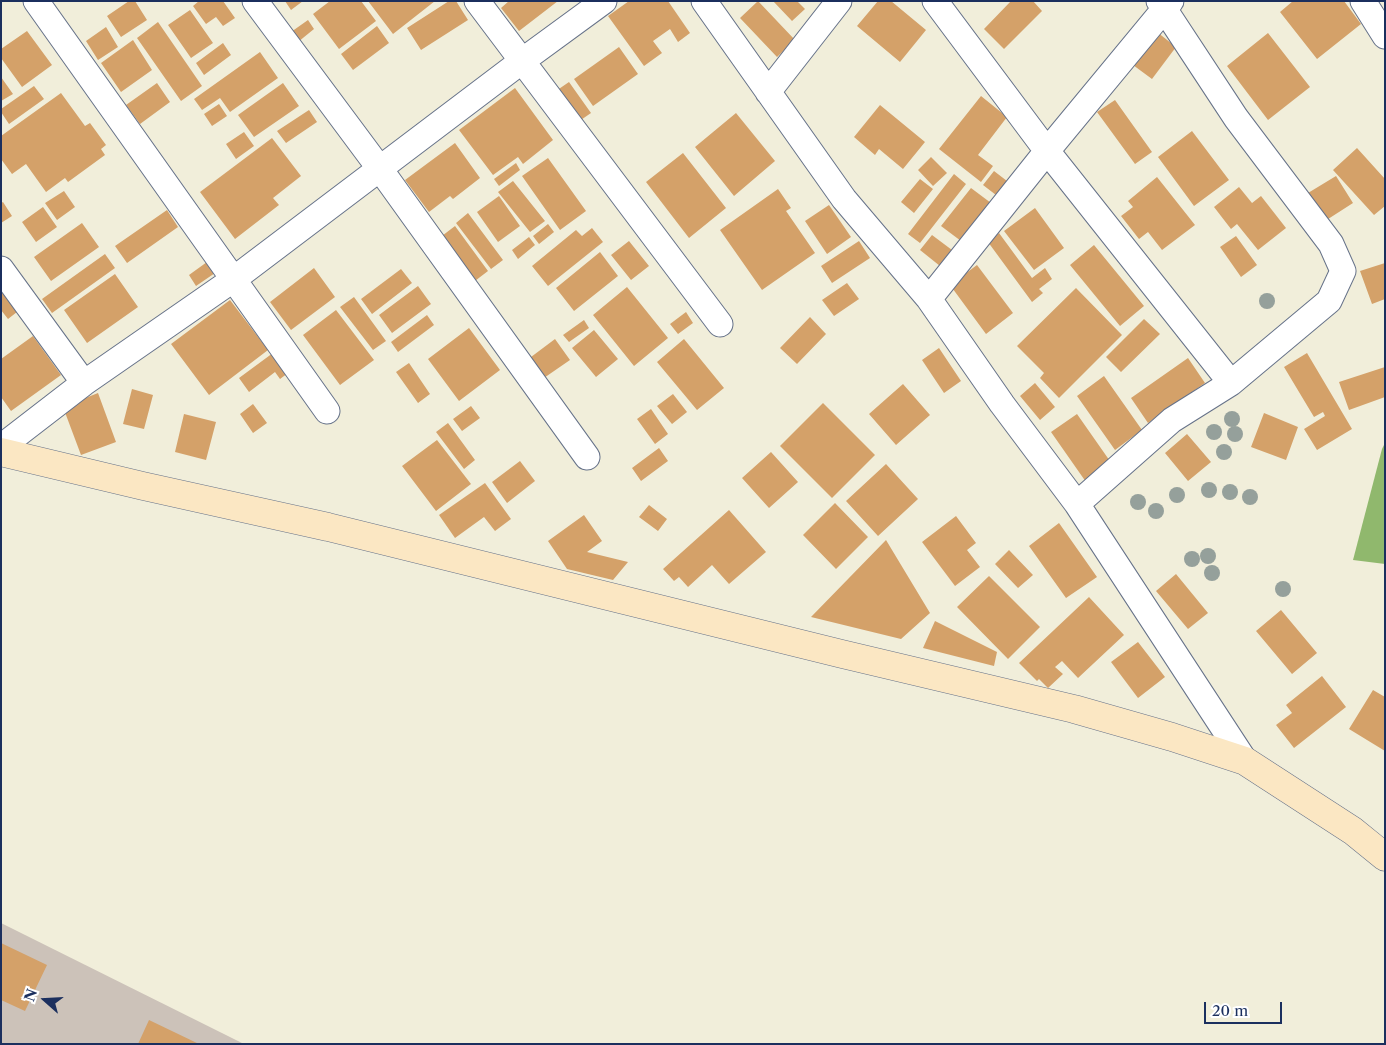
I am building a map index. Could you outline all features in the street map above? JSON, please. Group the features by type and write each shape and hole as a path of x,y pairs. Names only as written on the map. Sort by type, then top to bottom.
{"street":[{"path":"36,1 326,411"},
{"path":"255,1 380,168 587,458"},
{"path":"477,1 720,324"},
{"path":"1,447 84,383 234,280 380,168 604,1"},
{"path":"704,1 844,199 929,299 1002,404 1077,504 1245,761"},
{"path":"768,92 840,1"},
{"path":"936,1 1047,151 1231,383"},
{"path":"1362,1 1385,36"},
{"path":"929,299 1165,4 1236,118 1331,244 1343,272 1329,301 1231,383 1172,420 1077,504"},
{"path":"1,268 84,383"},
{"path":"1,452 328,527 1074,709 1172,737 1245,761 1353,831 1385,857"}],"shaded area":[{"path":"1,923 244,1044 1,1044"}],"green space":[{"path":"1385,443 1385,564 1353,560 1382,449"}],"building":[{"path":"129,1 135,1 147,20 121,37 107,16"},
{"path":"199,1 223,1 235,18 223,26 216,17 206,24 193,6"},
{"path":"285,1 303,1 291,10"},
{"path":"330,1 361,1 376,21 339,49 313,14"},
{"path":"368,1 435,1 393,34"},
{"path":"449,1 456,1 468,20 421,50 407,28"},
{"path":"509,1 558,1 519,31 501,8"},
{"path":"629,1 668,1 690,33 678,42 670,29 653,41 662,53 644,66 608,16"},
{"path":"758,1 795,40 777,57 740,18"},
{"path":"773,1 797,1 805,9 792,21"},
{"path":"878,1 891,1 926,30 900,62 857,26"},
{"path":"1011,1 1033,1 1042,11 1004,49 984,29"},
{"path":"1293,1 1344,1 1361,24 1317,59 1280,12"},
{"path":"190,10 213,43 191,58 168,25"},
{"path":"308,20 314,29 298,42 291,32"},
{"path":"158,22 202,86 181,101 137,38"},
{"path":"377,26 389,43 353,70 341,54"},
{"path":"106,27 118,47 98,60 86,41"},
{"path":"27,31 52,65 22,87 1,58 1,49"},
{"path":"1157,32 1176,47 1152,79 1133,65"},
{"path":"1268,33 1310,87 1268,120 1227,66"},
{"path":"133,40 152,70 121,92 101,63"},
{"path":"223,43 231,55 204,75 196,63"},
{"path":"619,47 638,74 593,106 574,79"},
{"path":"260,52 278,78 230,112 220,98 202,110 194,99"},
{"path":"1,77 13,94 1,101"},
{"path":"569,82 591,113 575,124 553,93"},
{"path":"157,83 170,102 140,124 126,105"},
{"path":"283,83 299,106 254,137 238,115"},
{"path":"34,86 44,99 9,124 1,109"},
{"path":"515,88 553,140 523,164 518,157 493,175 459,130"},
{"path":"61,93 85,126 90,123 106,145 101,149 105,155 68,182 65,178 46,192 26,164 12,174 1,159 1,136"},
{"path":"981,96 1007,117 978,155 993,166 981,182 939,149"},
{"path":"1115,100 1152,152 1135,164 1097,112"},
{"path":"219,104 227,116 212,126 204,114"},
{"path":"880,105 925,142 903,169 879,149 875,155 854,137"},
{"path":"309,110 317,122 286,143 277,131"},
{"path":"736,113 775,161 734,196 695,147"},
{"path":"1192,131 1229,180 1194,206 1158,157"},
{"path":"244,132 254,146 236,159 226,144"},
{"path":"272,138 301,176 273,198 279,205 235,239 200,192"},
{"path":"455,143 480,178 453,199 450,196 429,212 405,180"},
{"path":"1357,148 1385,179 1385,206 1374,215 1333,170"},
{"path":"683,153 726,208 689,238 646,182"},
{"path":"931,157 947,173 933,186 918,170"},
{"path":"548,158 586,211 560,230 522,176"},
{"path":"516,163 520,170 499,186 494,179"},
{"path":"994,171 1007,181 996,195 983,185"},
{"path":"954,174 966,184 920,243 908,234"},
{"path":"1336,176 1353,203 1325,221 1308,193"},
{"path":"1157,177 1195,225 1162,250 1148,232 1139,239 1121,216 1133,207 1128,201"},
{"path":"920,179 933,189 914,213 901,202"},
{"path":"513,181 545,221 530,232 498,192"},
{"path":"1239,187 1252,203 1261,196 1286,228 1258,250 1237,224 1231,229 1214,207"},
{"path":"971,188 991,203 961,241 941,226"},
{"path":"778,189 791,208 786,211 815,253 762,290 720,230"},
{"path":"64,191 75,207 57,220 45,203"},
{"path":"499,196 520,226 498,242 477,212"},
{"path":"3,202 12,216 1,223 1,203"},
{"path":"829,205 851,237 827,254 805,221"},
{"path":"43,207 57,227 36,242 22,222"},
{"path":"1035,208 1064,248 1034,270 1004,231"},
{"path":"167,210 178,227 127,263 115,246"},
{"path":"468,213 503,260 491,269 456,223"},
{"path":"82,223 99,247 51,281 34,257"},
{"path":"548,224 554,232 539,244 533,236"},
{"path":"455,226 488,271 471,284 438,239"},
{"path":"592,228 603,242 548,286 532,266 576,230 582,236"},
{"path":"999,233 1032,278 1045,268 1052,279 1039,289 1043,293 1032,302 988,242"},
{"path":"932,235 952,250 940,266 920,250"},
{"path":"1236,236 1257,265 1241,277 1220,247"},
{"path":"529,237 535,245 518,259 512,250"},
{"path":"629,241 649,266 631,280 611,255"},
{"path":"859,241 870,258 832,283 821,266"},
{"path":"1094,245 1144,306 1120,326 1070,265"},
{"path":"600,252 618,276 574,311 556,288"},
{"path":"105,254 115,268 52,313 42,299"},
{"path":"207,262 215,273 196,286 189,275"},
{"path":"1385,263 1385,299 1372,304 1360,271"},
{"path":"977,265 1013,313 986,334 950,285"},
{"path":"314,268 335,297 291,330 270,302"},
{"path":"401,269 412,283 372,314 361,299"},
{"path":"115,274 138,307 87,343 64,310"},
{"path":"847,283 859,299 834,316 822,300"},
{"path":"418,286 431,304 392,333 379,315"},
{"path":"627,287 668,338 634,366 593,315"},
{"path":"1076,288 1122,335 1059,398 1040,378 1044,373 1017,346"},
{"path":"1,290 17,312 8,319 1,310"},
{"path":"354,297 386,341 373,350 340,307"},
{"path":"230,300 268,350 209,395 171,344"},
{"path":"336,310 374,360 340,385 303,335"},
{"path":"686,312 693,323 678,334 670,324"},
{"path":"427,315 434,325 398,352 391,342"},
{"path":"810,317 826,334 797,364 780,348"},
{"path":"1144,319 1160,334 1121,372 1106,357"},
{"path":"584,320 589,328 569,342 563,335"},
{"path":"469,328 500,370 459,401 428,359"},
{"path":"594,330 618,359 596,377 572,348"},
{"path":"33,336 61,375 11,411 1,397 1,359"},
{"path":"555,339 570,360 541,380 527,360"},
{"path":"684,339 724,388 697,410 657,362"},
{"path":"939,348 961,381 944,393 922,360"},
{"path":"277,350 292,370 280,379 275,372 249,392 239,378"},
{"path":"1307,353 1352,429 1317,450 1304,429 1325,416 1323,412 1314,417 1284,367"},
{"path":"1188,358 1205,383 1148,423 1131,398"},
{"path":"409,363 430,394 418,403 396,372"},
{"path":"1385,367 1385,397 1349,410 1339,382"},
{"path":"1104,376 1142,430 1115,450 1077,396"},
{"path":"1035,383 1055,407 1040,420 1020,396"},
{"path":"903,384 930,415 896,445 869,414"},
{"path":"132,389 153,395 144,429 123,424"},
{"path":"98,393 116,442 81,455 63,407"},
{"path":"673,394 687,412 672,424 657,406"},
{"path":"823,403 875,455 832,498 780,446"},
{"path":"253,404 267,423 253,433 240,414"},
{"path":"471,406 480,418 462,431 453,419"},
{"path":"651,409 668,434 655,444 637,419"},
{"path":"1264,413 1298,427 1286,460 1251,447"},
{"path":"184,414 216,422 206,460 175,452"},
{"path":"1077,414 1112,464 1086,482 1051,432"},
{"path":"448,423 475,460 464,469 436,432"},
{"path":"1187,434 1211,462 1188,481 1165,453"},
{"path":"437,440 471,484 436,511 402,466"},
{"path":"659,448 668,461 641,481 632,468"},
{"path":"771,452 798,482 769,508 742,478"},
{"path":"520,461 535,481 507,503 492,482"},
{"path":"886,464 918,499 878,536 846,501"},
{"path":"485,483 511,519 495,531 484,517 455,538 439,515"},
{"path":"835,503 868,537 836,569 803,535"},
{"path":"649,505 667,519 658,531 639,517"},
{"path":"729,510 766,552 729,584 712,565 688,587 679,577 674,581 663,569"},
{"path":"584,515 602,541 587,552 628,562 613,580 567,569 548,541"},
{"path":"956,516 976,543 967,550 980,567 955,586 922,542"},
{"path":"1059,523 1097,577 1066,598 1029,546"},
{"path":"886,540 930,613 901,639 811,617"},
{"path":"1009,550 1033,575 1018,588 995,564"},
{"path":"1176,574 1208,613 1188,629 1156,591"},
{"path":"989,576 1040,627 1008,659 957,607"},
{"path":"1089,597 1124,635 1078,678 1062,661 1055,667 1063,674 1048,688 1039,679 1037,681 1019,663"},
{"path":"1281,610 1317,653 1292,674 1256,631"},
{"path":"935,621 997,652 994,666 923,648"},
{"path":"1138,642 1165,677 1138,698 1111,662"},
{"path":"1322,676 1346,707 1294,748 1276,725 1292,713 1286,705"},
{"path":"1373,690 1385,697 1385,751 1349,729"},
{"path":"1,943 47,965 25,1011 1,1000"},
{"path":"149,1020 199,1044 138,1044"}]}
